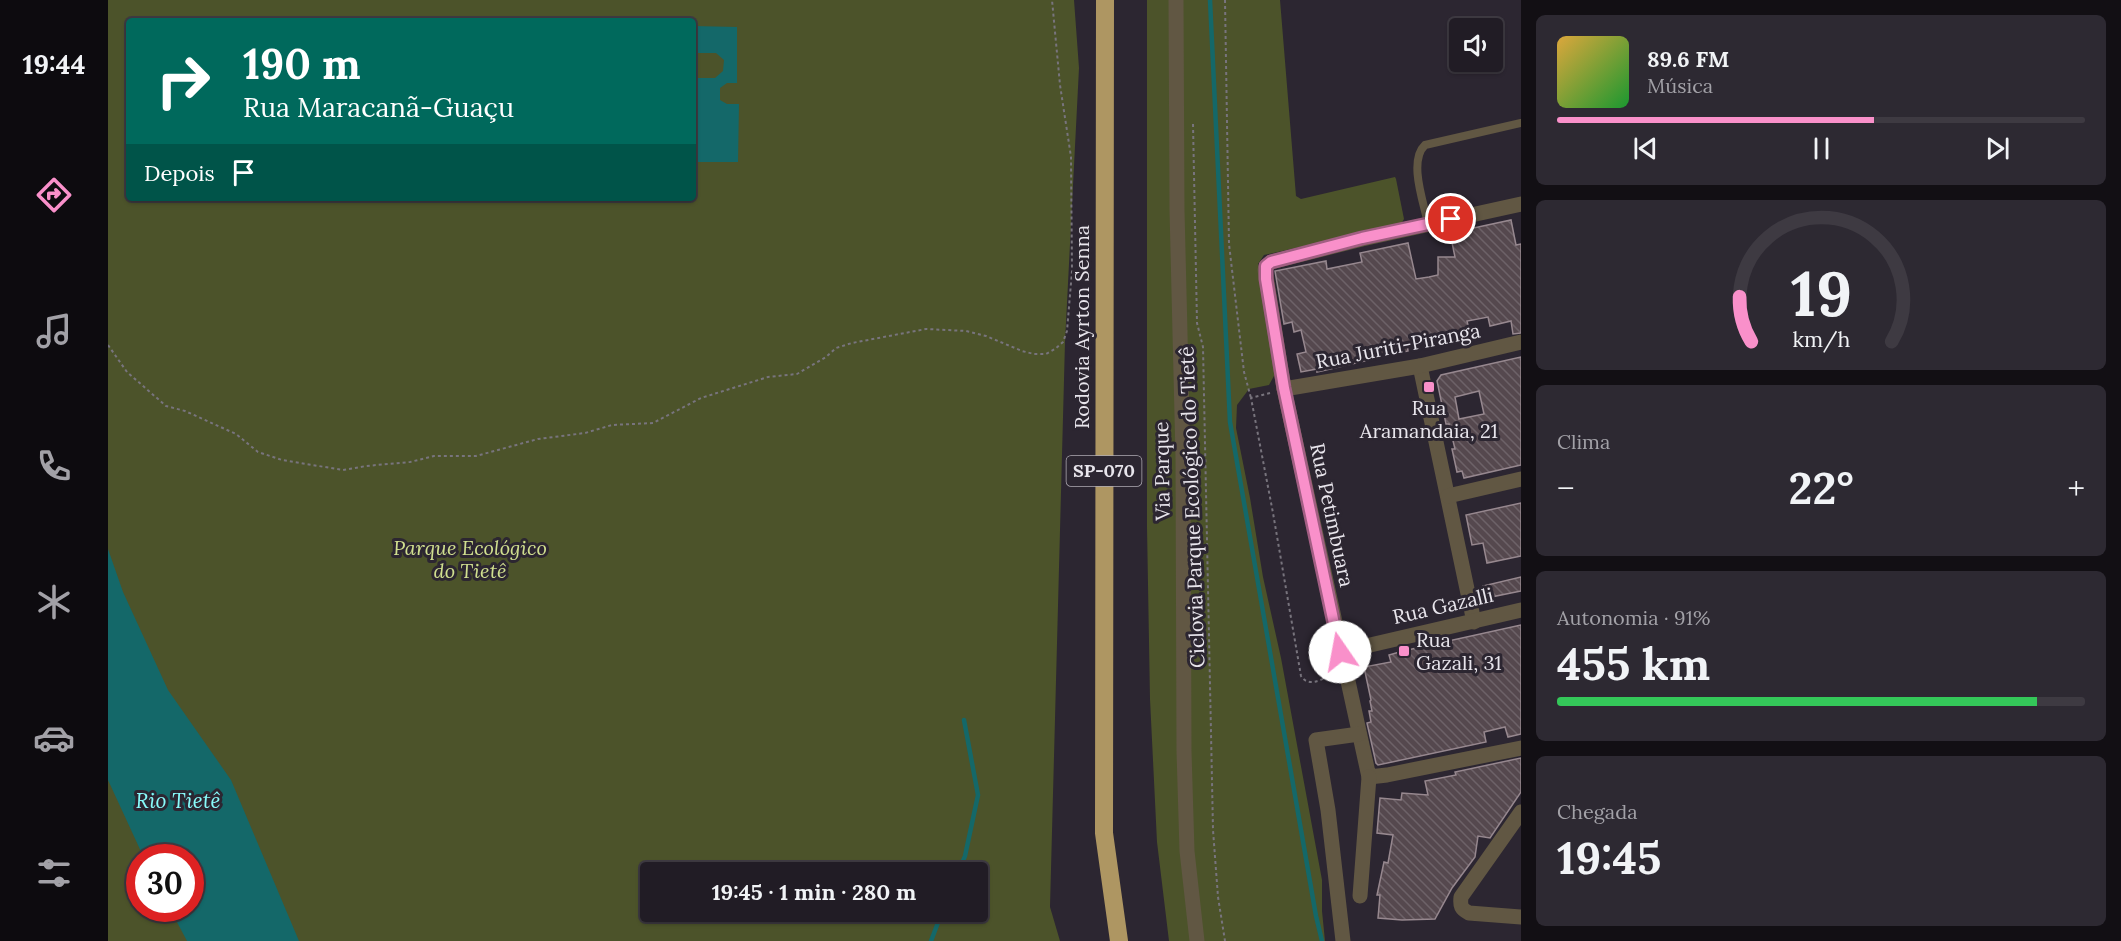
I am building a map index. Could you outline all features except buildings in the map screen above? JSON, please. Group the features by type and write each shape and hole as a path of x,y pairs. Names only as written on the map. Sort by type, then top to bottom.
{"highway":[{"name":"Rodovia Ayrton Senna","path":"1105,0 1104,833 1119,941"}],"street":[{"name":"Via Parque","path":"1176,0 1177,210 1183,456 1184,751 1187,851 1197,941"},
{"path":"1428,224 1521,204"},
{"name":"Rua Petimbuara","path":"1360,896 1368,777 1284,388 1266,279 1266,266 1271,262 1362,238 1428,224"},
{"name":"Rua Juriti-Piranga","path":"1284,388 1420,366 1521,342"},
{"path":"1420,366 1474,622"},
{"path":"1448,496 1521,479"},
{"name":"Rua Gazalli","path":"1340,652 1521,610"},
{"path":"1343,941 1328,810 1316,740 1359,734"},
{"path":"1368,777 1521,748"},
{"path":"1521,812 1461,897 1460,905 1462,910 1469,913 1521,917"}],"lane":[{"path":"1428,224 1416,165 1420,150 1425,145 1521,123"}],"path":[{"path":"108,345 127,372 166,406 184,411 236,434 258,452 282,460 343,470 410,462 434,456 476,456 538,439 585,433 612,425 653,423 701,398 768,377 797,374 837,348 926,329 966,331 1028,353 1046,354 1062,342 1067,331 1072,272 1071,157 1060,85 1052,0"},
{"path":"1225,0 1229,244 1244,372 1274,513 1301,675 1305,681 1311,683 1345,672"},
{"name":"Ciclovia Parque Ecológico do Tietê","path":"1192,119 1197,322 1203,347 1213,830 1218,897 1225,941"},
{"path":"1251,398 1284,388"}],"green space":[{"name":"Parque Ecológico do Tietê","path":"108,0 1074,0 1079,68 1065,342 1050,907 1060,941 108,941"},
{"path":"1147,0 1280,0 1296,196 1301,199 1395,177 1404,219 1401,224 1264,255 1258,264 1275,374 1269,385 1249,389 1237,405 1236,428 1322,880 1325,941 1169,941 1157,842 1150,699 1147,527"}],"water":[{"path":"696,26 737,27 737,83 727,83 720,88 720,100 727,104 739,104 738,162 696,162 696,78 715,78 723,71 724,60 716,53 696,53"},
{"name":"Rio Tietê","path":"108,549 123,592 168,690 231,780 299,941 187,941 177,922 204,922 204,844 138,844 108,780"}],"waterway":[{"path":"1210,0 1230,422 1322,941"},
{"path":"963,862 978,795 964,720"},
{"path":"931,941 938,922"}],"place":[{"name":"Rua Aramandaia, 21","path":"1429,387"},
{"name":"Rua Gazali, 31","path":"1404,651"}],"route":[{"path":"1340,652 1284,388 1266,279 1266,266 1271,262 1362,238 1451,219"}]}
